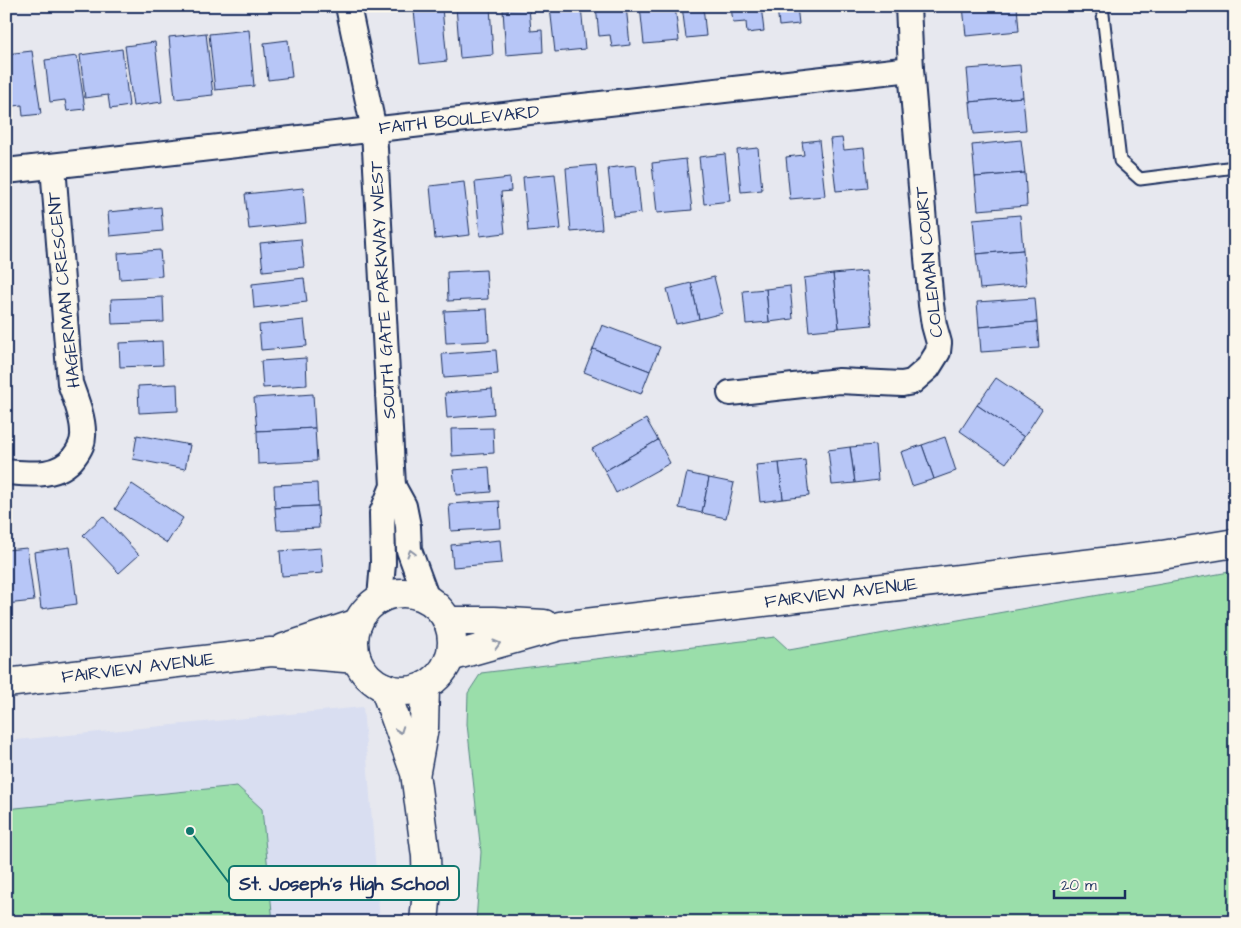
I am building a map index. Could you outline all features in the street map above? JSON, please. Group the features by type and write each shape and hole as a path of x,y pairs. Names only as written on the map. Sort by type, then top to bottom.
{"main road":[{"name":"FAIRVIEW AVENUE","path":"450,657 560,626 1152,557 1235,543"},
{"path":"396,593 412,593 427,599 439,608 448,621 452,633 450,657 444,669 426,686 412,690 384,687 373,680 357,658 355,635 358,623 367,609 380,598 396,593"},
{"path":"448,621 494,621 560,626"},
{"name":"FAIRVIEW AVENUE","path":"271,652 358,623"},
{"name":"FAIRVIEW AVENUE","path":"6,683 271,652 357,658"},
{"path":"416,773 424,728 426,686"},
{"path":"384,687 416,773 426,856 427,891 424,922"}],"street":[{"name":"SOUTH GATE PARKWAY WEST","path":"348,6 374,130 393,486 382,513 383,563 380,598"},
{"path":"908,6 911,69"},
{"name":"FAITH BOULEVARD","path":"6,171 911,69"},
{"name":"COLEMAN COURT","path":"730,393 839,381 902,384 912,382 921,375 938,352 939,342 931,305 911,69"},
{"name":"HAGERMAN CRESCENT","path":"6,472 51,473 69,464 81,447 83,432 78,407 70,383 53,166"},
{"name":"SOUTH GATE PARKWAY WEST","path":"393,486 404,506 408,526 409,550 427,599"}],"lane":[{"path":"1102,6 1120,161 1140,179 1235,168"}],"shaded area":[{"path":"363,707 380,922 6,922 6,741"}],"green space":[{"path":"1235,571 1235,922 476,922 481,852 467,724 468,693 481,673 775,637 789,650"},
{"path":"237,786 262,809 273,922 6,922 6,809"}],"building":[{"path":"456,6 490,6 493,55 460,58"},
{"path":"581,6 585,49 555,52 550,7"},
{"path":"596,6 626,6 630,45 612,47 610,35 599,36"},
{"path":"640,6 675,6 679,41 644,44"},
{"path":"682,6 703,6 706,36 686,38"},
{"path":"731,6 761,6 764,31 747,33 746,22 733,23"},
{"path":"777,6 797,6 799,24 779,26"},
{"path":"963,6 1017,6 1019,31 966,36"},
{"path":"442,8 447,61 420,64 414,11"},
{"path":"529,8 531,31 542,30 543,52 506,55 503,10"},
{"path":"249,30 254,86 215,90 209,34"},
{"path":"206,33 213,95 175,99 169,37"},
{"path":"288,40 292,77 268,80 264,43"},
{"path":"155,42 162,102 133,106 125,46"},
{"path":"122,49 129,106 110,109 108,95 85,98 80,55"},
{"path":"32,51 41,114 23,116 22,105 6,107 6,54"},
{"path":"77,56 85,109 67,111 65,100 50,102 45,60"},
{"path":"1020,65 1023,97 970,102 967,69"},
{"path":"1023,97 1026,130 973,134 970,102"},
{"path":"842,138 844,150 864,148 868,188 836,191 830,139"},
{"path":"819,140 825,196 790,199 786,157 804,155 802,142"},
{"path":"1021,140 1025,173 975,177 972,145"},
{"path":"758,148 762,190 741,192 737,150"},
{"path":"725,154 730,201 704,204 699,157"},
{"path":"686,159 692,210 657,213 652,163"},
{"path":"596,165 602,229 571,232 566,168"},
{"path":"636,165 641,213 613,216 608,168"},
{"path":"1025,173 1027,206 978,210 975,177"},
{"path":"555,174 561,229 528,232 523,177"},
{"path":"510,178 511,191 501,192 505,233 480,236 475,182"},
{"path":"464,182 470,235 435,239 430,186"},
{"path":"303,188 306,223 249,229 245,194"},
{"path":"161,207 163,231 110,236 108,212"},
{"path":"1020,215 1023,250 976,254 973,219"},
{"path":"301,239 304,267 263,271 260,243"},
{"path":"160,250 162,276 120,279 118,253"},
{"path":"1023,250 1026,285 980,289 976,254"},
{"path":"486,270 488,299 448,301 447,272"},
{"path":"866,271 872,325 839,328 833,274"},
{"path":"833,274 839,328 809,331 804,278"},
{"path":"714,277 723,313 699,319 691,283"},
{"path":"304,278 307,302 254,308 252,284"},
{"path":"691,283 699,319 676,324 667,289"},
{"path":"790,286 793,319 769,322 766,289"},
{"path":"766,289 769,322 746,324 743,291"},
{"path":"163,297 164,322 112,324 111,299"},
{"path":"1035,298 1037,322 979,327 977,302"},
{"path":"487,309 489,341 446,343 444,311"},
{"path":"304,320 307,346 261,350 259,325"},
{"path":"1037,322 1039,348 981,352 979,327"},
{"path":"602,325 660,347 650,371 593,349"},
{"path":"162,341 163,365 120,367 119,343"},
{"path":"593,349 650,371 641,394 584,372"},
{"path":"496,350 498,374 444,378 442,354"},
{"path":"306,358 307,385 263,388 261,361"},
{"path":"996,378 1042,409 1024,437 977,405"},
{"path":"6,381 11,421 6,421"},
{"path":"177,384 178,411 139,413 138,386"},
{"path":"492,389 494,414 447,418 445,393"},
{"path":"313,394 315,428 257,431 254,398"},
{"path":"977,405 1024,437 1006,463 960,431"},
{"path":"646,419 658,440 605,471 592,449"},
{"path":"315,428 317,461 258,464 257,431"},
{"path":"493,428 494,453 452,456 451,429"},
{"path":"137,435 190,445 185,469 133,459"},
{"path":"945,437 956,471 934,479 922,445"},
{"path":"658,440 670,463 616,493 605,471"},
{"path":"875,445 878,480 855,483 850,447"},
{"path":"922,445 934,479 912,486 901,452"},
{"path":"850,447 855,483 832,485 828,450"},
{"path":"805,460 809,496 783,499 779,463"},
{"path":"779,463 783,499 760,502 756,465"},
{"path":"489,467 491,492 456,495 453,470"},
{"path":"687,473 709,478 702,513 679,508"},
{"path":"709,478 734,483 726,518 702,513"},
{"path":"317,483 318,506 275,508 274,485"},
{"path":"132,484 183,518 167,543 115,509"},
{"path":"499,501 501,528 451,531 449,504"},
{"path":"318,506 319,528 277,530 275,508"},
{"path":"103,516 139,555 119,573 83,535"},
{"path":"500,540 502,563 453,567 451,545"},
{"path":"70,547 77,604 41,609 34,552"},
{"path":"27,548 34,601 6,604 6,550"},
{"path":"321,548 323,573 282,576 280,551"}],"place":[{"name":"St. Joseph's High School","path":"190,831"}]}
